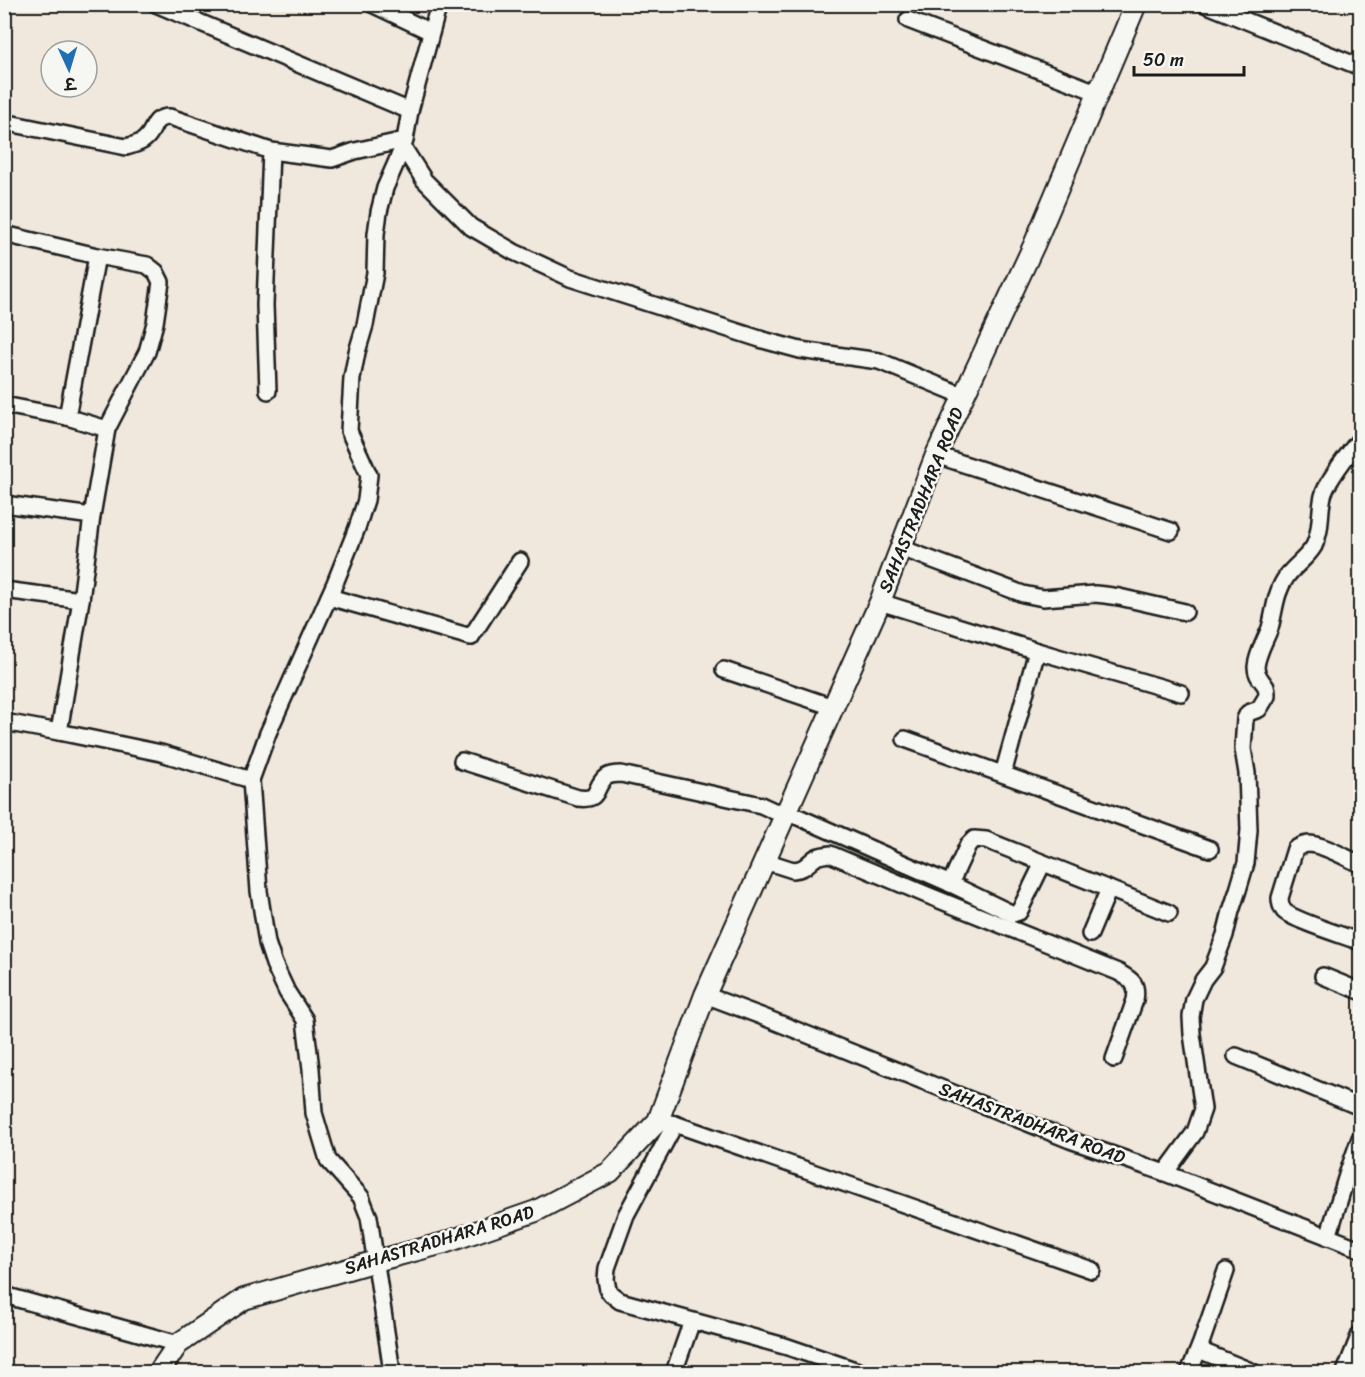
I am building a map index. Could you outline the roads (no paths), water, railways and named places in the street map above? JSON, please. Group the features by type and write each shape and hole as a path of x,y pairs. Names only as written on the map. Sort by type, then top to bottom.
{"main road":[{"name":"SAHASTRADHARA ROAD","path":"159,1372 178,1344 244,1299 444,1243 536,1211 610,1172 667,1122 705,995 880,602 936,455 1034,245 1136,4"}],"street":[{"path":"156,4 410,111"},
{"path":"372,4 431,32"},
{"path":"392,1372 369,1217 361,1197 328,1160 314,1113 305,1020 287,992 267,943 260,891 251,780 268,733 329,597 366,500 369,476 349,431 352,378 357,352 366,325 375,273 379,212 385,188 404,143 410,111 439,4"},
{"path":"1205,4 1360,67"},
{"path":"908,20 1099,93"},
{"path":"4,122 126,147 146,139 157,120 170,117 271,151 332,159 355,151 404,143"},
{"path":"404,143 424,180 471,226 514,252 570,278 791,348 879,361 964,396"},
{"path":"268,391 265,305 271,151"},
{"path":"4,234 147,265 156,272 161,282 155,323 147,352 107,429 59,732"},
{"path":"67,417 97,256"},
{"path":"4,405 67,417 107,429"},
{"path":"1165,1173 1195,1132 1203,1108 1191,1017 1194,999 1203,980 1213,967 1225,935 1246,862 1249,830 1247,773 1243,749 1245,719 1248,713 1259,709 1267,696 1265,686 1259,679 1256,669 1259,654 1272,621 1280,587 1314,547 1319,533 1323,494 1343,461 1360,439"},
{"path":"936,455 1171,531"},
{"path":"4,504 92,516"},
{"path":"901,548 1023,594 1043,598 1105,595 1185,612"},
{"path":"329,597 471,638 520,561"},
{"path":"4,590 81,600"},
{"path":"880,602 1182,693"},
{"path":"1003,774 1037,651"},
{"path":"724,670 833,707"},
{"path":"4,722 161,753 251,780"},
{"path":"905,739 1210,849"},
{"path":"462,761 578,798 591,798 604,779 610,775 621,774 761,806 774,811 787,812 1011,913 1018,913 1044,863"},
{"path":"951,884 968,845 974,839 986,840 1169,913"},
{"path":"1360,864 1321,847 1302,845 1295,849 1280,898 1280,904 1285,912 1360,942"},
{"path":"765,861 796,870 802,869 817,856 830,854 1118,972 1130,979 1137,991 1114,1059"},
{"path":"1090,934 1109,889"},
{"path":"1323,976 1360,991"},
{"name":"SAHASTRADHARA ROAD","path":"705,995 1070,1140 1165,1173 1360,1249"},
{"path":"1236,1056 1360,1107"},
{"path":"861,1372 788,1347 620,1300 611,1294 606,1279 607,1268 667,1122 1092,1270"},
{"path":"1328,1237 1360,1138"},
{"path":"1189,1372 1226,1271"},
{"path":"4,1295 178,1344"},
{"path":"674,1372 692,1321"},
{"path":"1345,1372 1360,1334"},
{"path":"1200,1346 1204,1352 1253,1372"}]}
